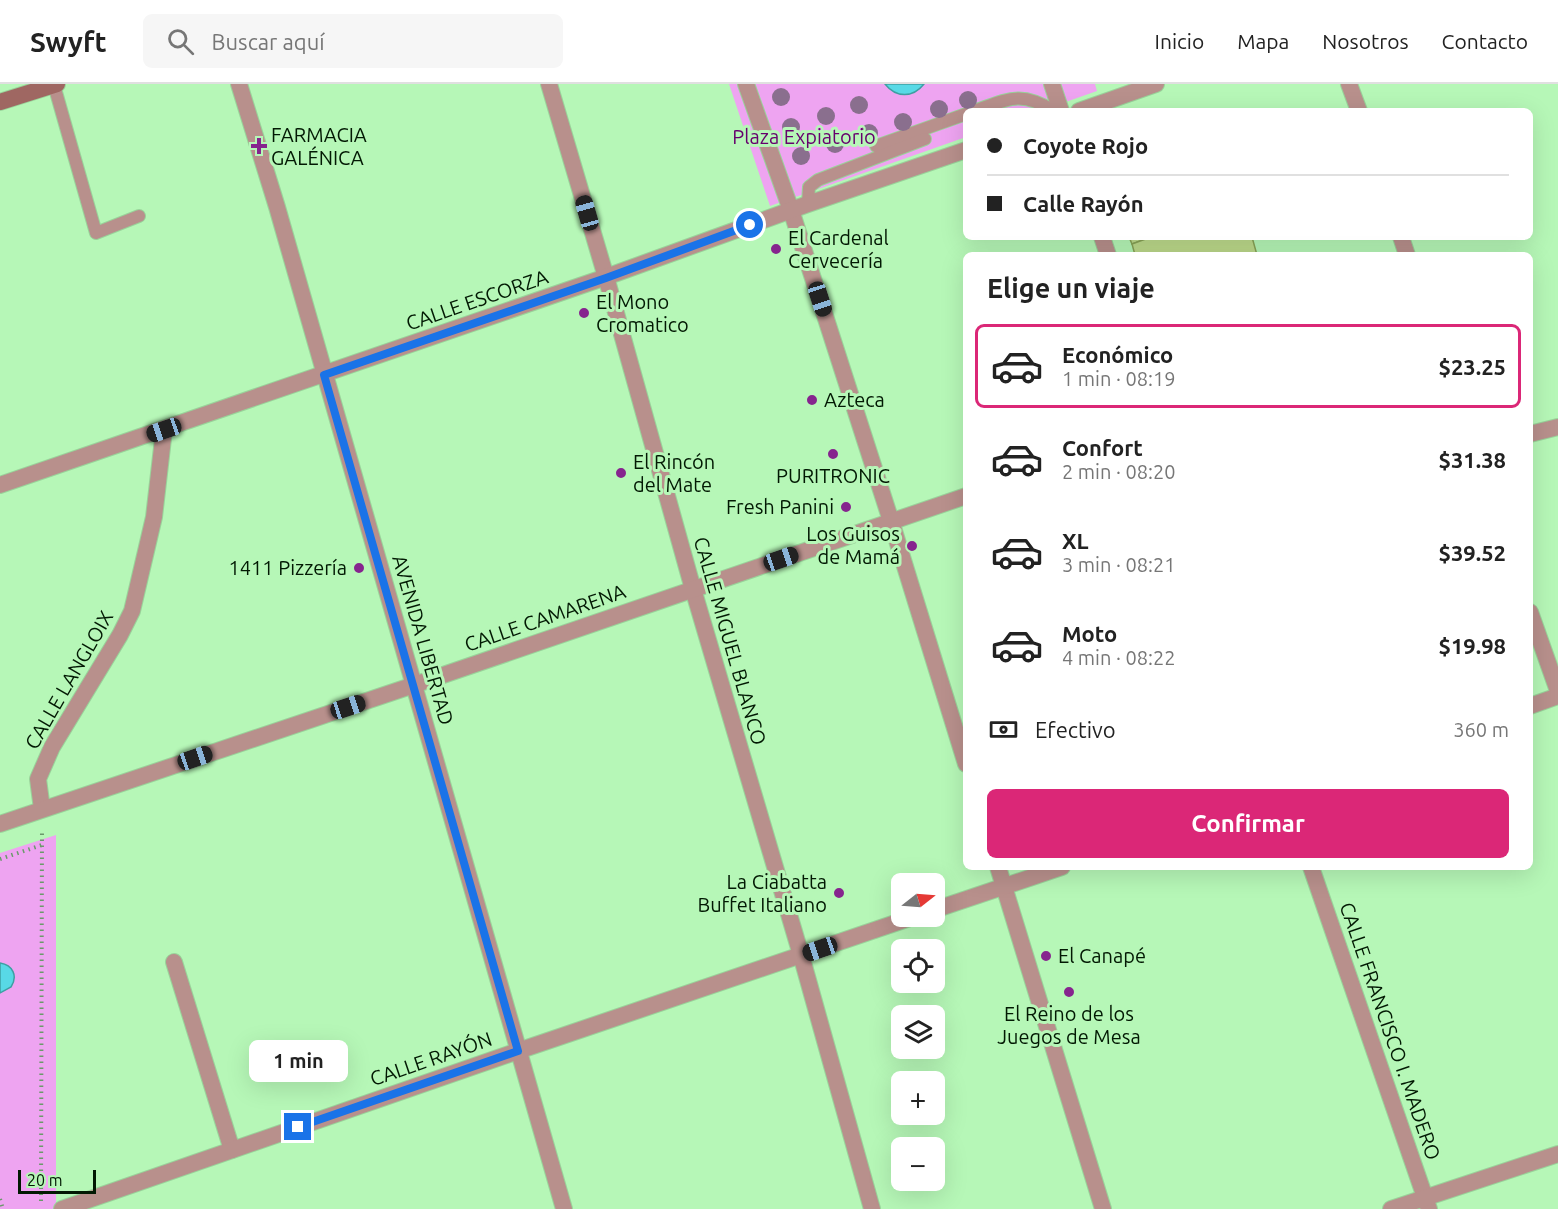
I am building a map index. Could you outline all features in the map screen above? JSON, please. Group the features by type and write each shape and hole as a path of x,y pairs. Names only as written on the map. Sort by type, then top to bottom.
{"main road":[{"path":"0,102 55,85"}],"street":[{"name":"AVENIDA LIBERTAD","path":"239,84 564,1209"},
{"name":"CALLE MIGUEL BLANCO","path":"549,84 693,589 801,955 872,1209"},
{"path":"746,84 791,210 963,754"},
{"path":"1052,84 1061,108"},
{"path":"1087,108 1155,84"},
{"path":"1349,84 1358,108"},
{"name":"CALLE ESCORZA","path":"0,485 606,278 791,210 963,151"},
{"path":"1533,433 1558,427"},
{"name":"CALLE LANGLOIX","path":"42,809 39,779 52,747 120,635 132,611 154,517 164,430"},
{"name":"CALLE CAMARENA","path":"0,824 963,497"},
{"path":"1533,620 1558,691"},
{"path":"1533,705 1558,696"},
{"path":"999,870 1103,1209"},
{"path":"945,906 1053,870"},
{"name":"CALLE FRANCISCO I. MADERO","path":"1312,870 1427,1203"},
{"name":"CALLE RAYÓN","path":"63,1209 891,924"},
{"path":"174,962 232,1150"},
{"path":"1391,1209 1427,1203 1558,1154"}],"lane":[{"path":"55,85 96,233 139,216"},
{"path":"983,108 1018,97 1034,100 1049,108"},
{"path":"876,146 963,115"},
{"path":"808,204 809,187 818,180 925,139"}],"path":[{"path":"41,1208 42,809"},
{"path":"0,859 42,846"},
{"path":"0,1199 3,1209"}],"green space":[{"name":"Plaza Expiatorio","path":"729,84 1095,84 1097,91 1049,108 963,108 963,138 770,206"},
{"path":"56,835 56,1209 0,1209 0,853"}],"water":[{"path":"885,84 924,84 910,94 899,94"},
{"path":"0,963 11,969 14,979 11,987 0,993"}],"building":[{"path":"1130,240 1143,240 1132,244"},
{"path":"1143,240 1253,240 1256,252 1134,252 1132,244"}],"place":[{"name":"FARMACIA GALÉNICA","path":"259,146"},
{"name":"El Cardenal Cervecería","path":"776,249"},
{"name":"El Mono Cromatico","path":"584,313"},
{"name":"Azteca","path":"812,400"},
{"name":"PURITRONIC","path":"833,454"},
{"name":"El Rincón del Mate","path":"621,473"},
{"name":"Fresh Panini","path":"846,507"},
{"name":"Los Guisos de Mamá","path":"912,546"},
{"name":"1411 Pizzería","path":"359,568"},
{"name":"La Ciabatta Buffet Italiano","path":"839,893"},
{"name":"El Canapé","path":"1046,956"},
{"name":"El Reino de los Juegos de Mesa","path":"1069,992"}],"route":[{"path":"298,1127 518,1051 324,375 606,278 750,225"}]}
